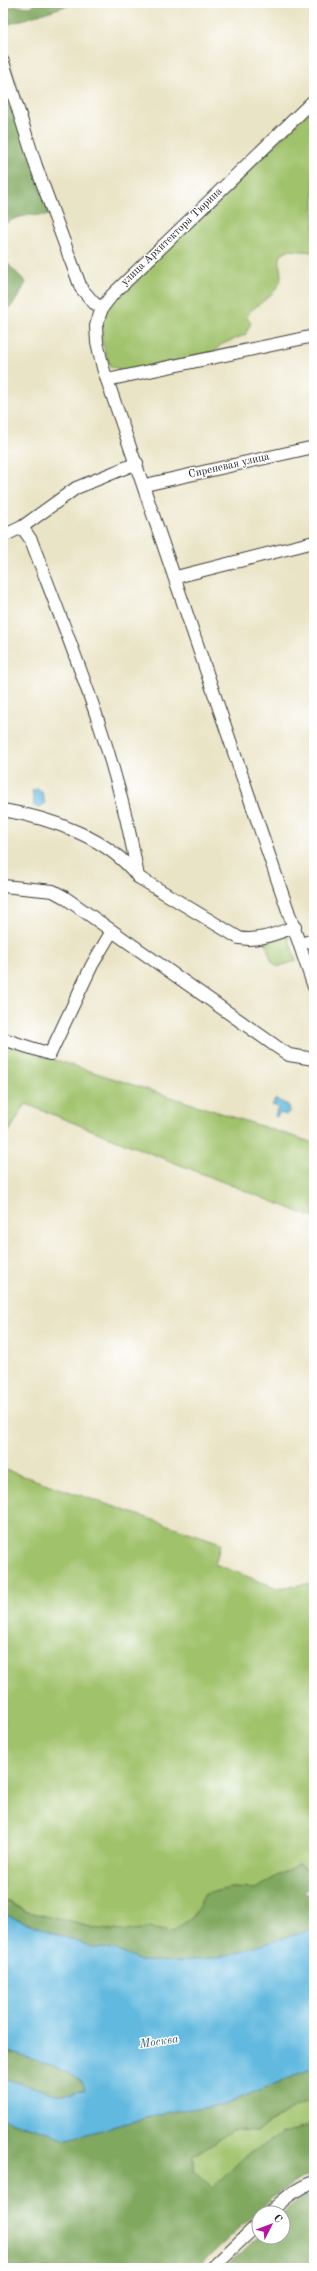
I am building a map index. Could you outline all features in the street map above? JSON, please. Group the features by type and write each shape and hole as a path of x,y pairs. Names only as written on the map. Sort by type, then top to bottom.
{"street":[{"path":"3,62 36,166 81,288 94,303 102,308"},
{"name":"улица Архитектора Тюрина","path":"314,100 112,296 102,308 97,321 96,334 107,380 145,485 314,987"},
{"path":"107,380 314,336"},
{"name":"Сиреневая улица","path":"145,485 314,447"},
{"path":"3,536 22,527 76,488 137,463"},
{"path":"22,527 31,540 79,663 109,756 133,846 138,877"},
{"path":"176,578 314,542"},
{"path":"3,810 50,820 72,829 129,865 138,877 239,938 248,940 264,938 295,927"},
{"path":"3,886 53,892 112,931 283,1051 298,1057 314,1059"},
{"path":"3,1039 50,1054 92,965 112,931"},
{"path":"300,944 314,940"},
{"path":"278,2205 303,2186 314,2182"},
{"path":"212,2268 251,2231"}],"green space":[{"path":"35,3 75,3 3,26 3,9 15,6 32,7"},
{"path":"3,43 58,215 23,216 3,225"},
{"path":"314,107 314,252 289,250 282,253 280,262 281,275 278,286 270,296 249,312 247,318 251,323 245,335 220,345 214,354 119,373 119,369 110,366 103,345 102,336 103,320 112,303 120,293"},
{"path":"3,259 26,282 19,296 3,317"},
{"path":"287,933 296,961 277,967 271,960 265,940"},
{"path":"3,1043 314,1143 314,1218 26,1104 3,1141"},
{"path":"3,1469 221,1543 215,1564 277,1588 314,1583 314,1873 298,1864 255,1889 230,1888 205,1894 193,1917 172,1932 148,1928 124,1931 99,1929 25,1911 3,1899"},
{"path":"298,1864 314,1873 314,1882 303,1894 314,1894 314,1929 225,1956 180,1962 140,1961 114,1949 94,1948 3,1914 3,1899 25,1911 99,1929 124,1931 148,1928 172,1932 193,1917 205,1894 230,1888 255,1889"},
{"path":"9,2052 55,2066 82,2081 85,2091 55,2094 3,2078 3,2055"},
{"path":"314,2068 314,2100 293,2108 258,2131 231,2130 215,2143 194,2154 194,2171 213,2188 243,2158 283,2133 314,2125 314,2174 300,2179 274,2196 264,2205 251,2205 251,2217 202,2263 184,2268 3,2268 3,2119 68,2139 168,2112 225,2104"},
{"path":"314,2100 314,2125 283,2133 243,2158 213,2188 194,2171 194,2154 215,2143 231,2130 258,2131 293,2108"},
{"path":"314,2193 314,2268 225,2268 251,2244 251,2245 291,2245 291,2206 295,2202"}],"water":[{"path":"37,789 42,792 45,803 39,808 34,806 32,791"},
{"path":"276,1099 288,1105 290,1111 286,1115 280,1113 277,1117 275,1116 278,1107 272,1105"},
{"name":"Москва","path":"3,1914 94,1948 114,1949 140,1961 180,1962 225,1956 314,1929 314,2068 225,2104 168,2112 68,2139 3,2119 3,2078 55,2094 85,2091 82,2081 55,2066 9,2052 3,2055"}]}
